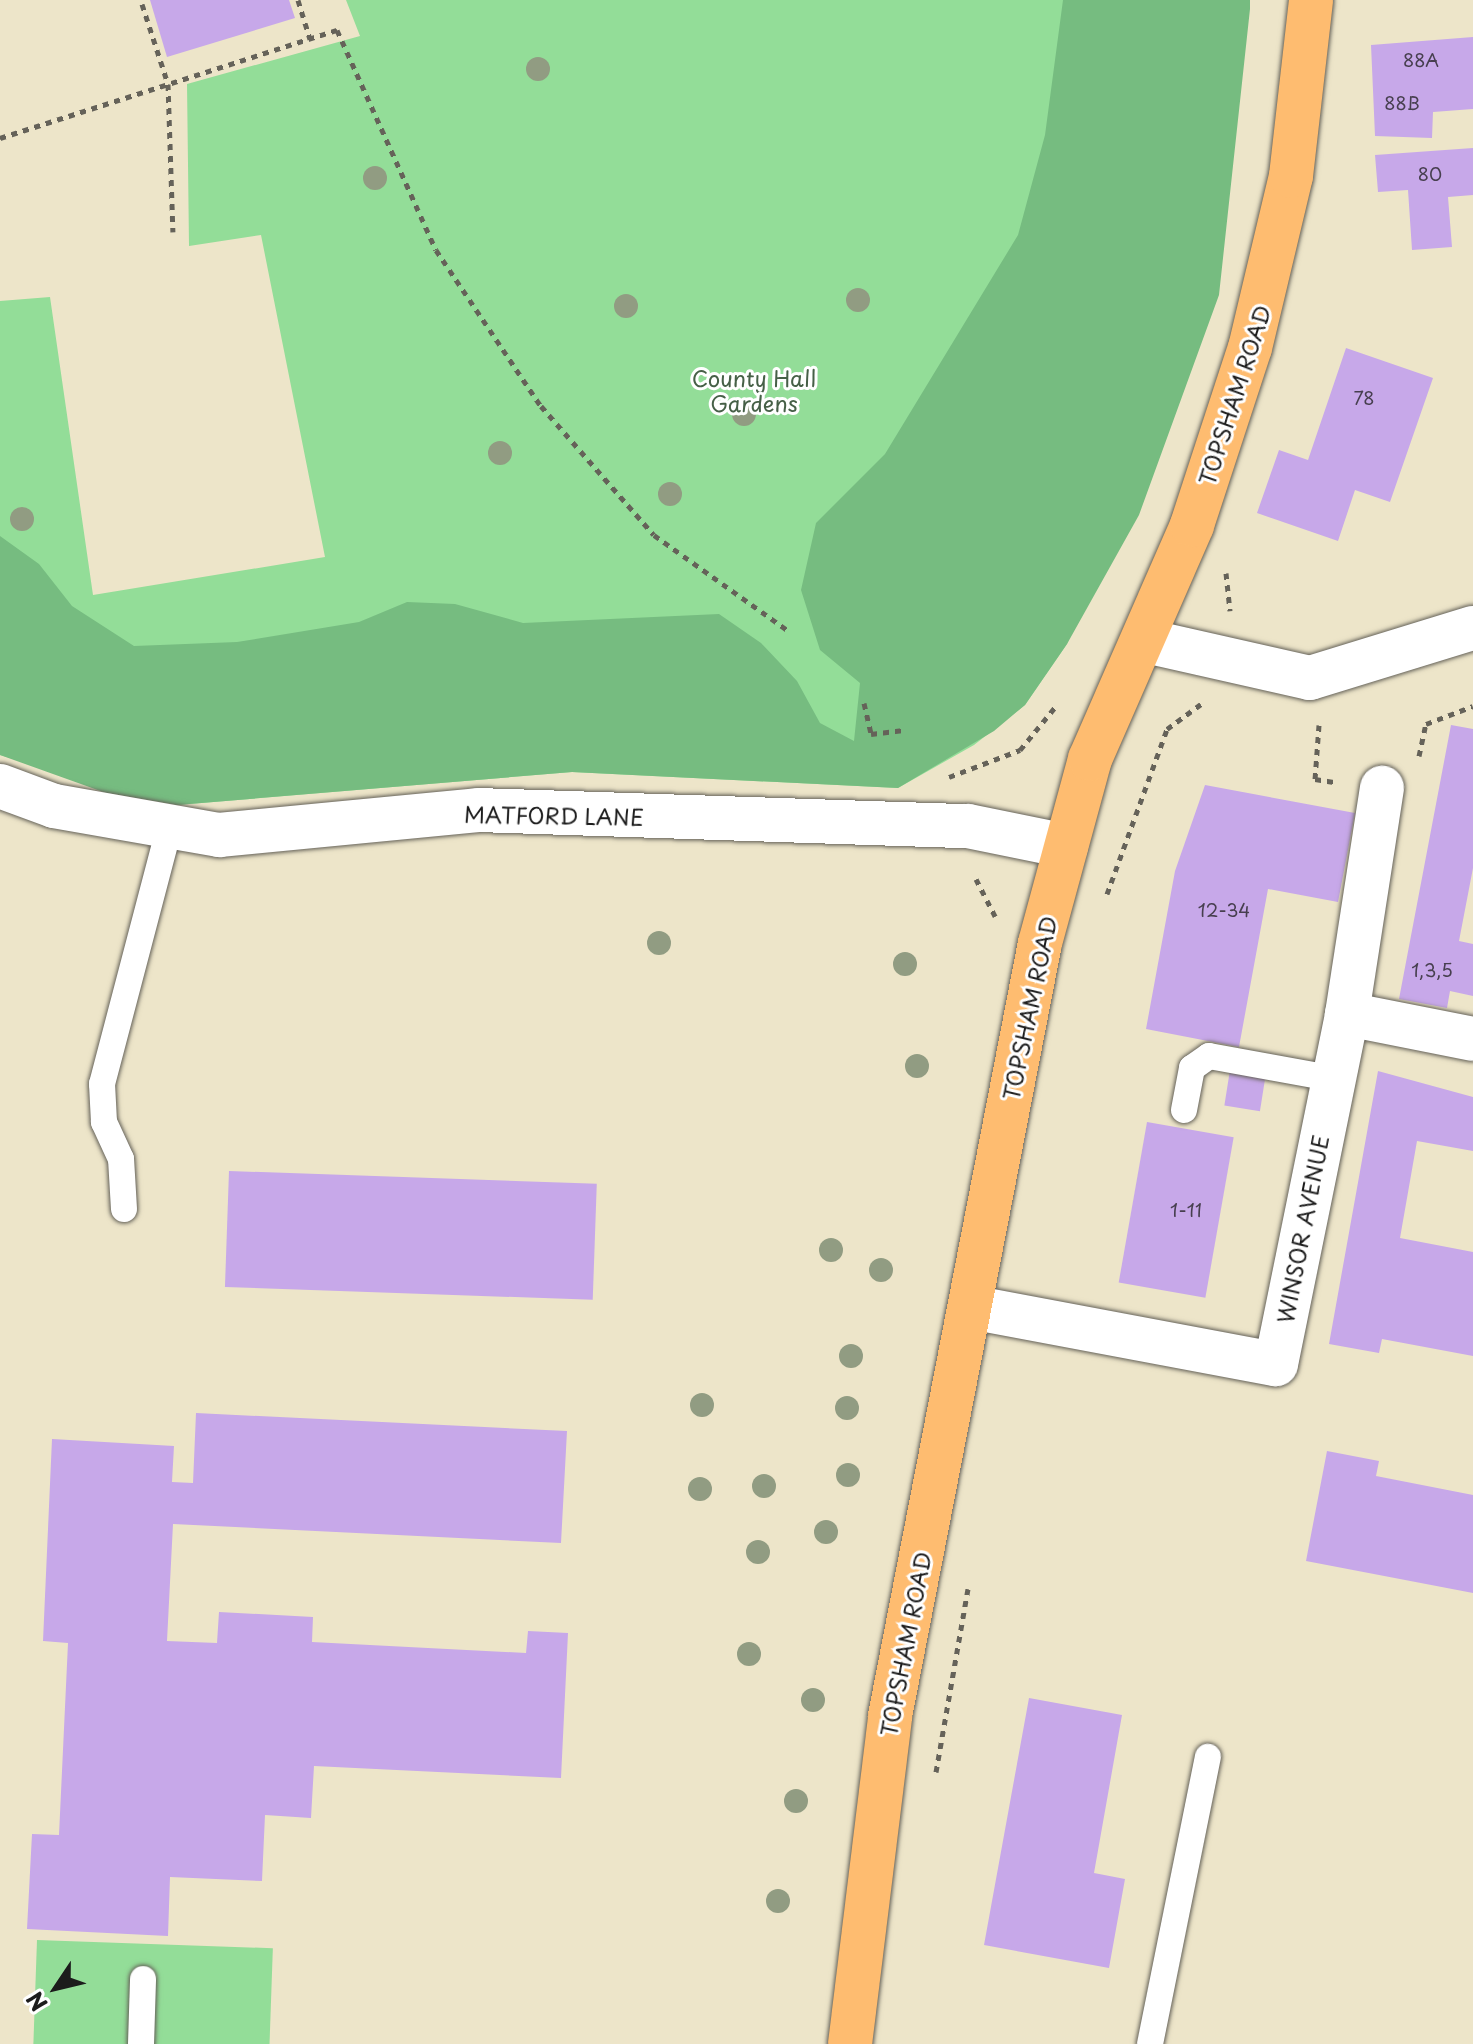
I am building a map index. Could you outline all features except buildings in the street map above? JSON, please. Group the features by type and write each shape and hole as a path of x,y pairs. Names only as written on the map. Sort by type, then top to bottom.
{"main road":[{"name":"TOPSHAM ROAD","path":"850,2044 870,1839 970,1307 1066,846 1090,759 1146,641 1208,479 1274,265 1311,0"}],"street":[{"path":"1146,641 1310,678 1473,628"},
{"name":"MATFORD LANE","path":"0,786 54,806 219,835 478,810 968,826 1066,846"},
{"name":"WINSOR AVENUE","path":"970,1307 1276,1364 1330,1078 1347,1014 1382,788"},
{"path":"1347,1014 1473,1039"}],"lane":[{"path":"124,1209 121,1159 104,1122 102,1084 111,1030 146,929 169,828"},
{"path":"1184,1110 1192,1068 1209,1056 1330,1078"},
{"path":"1150,2044 1208,1757"},
{"path":"141,2044 143,1979"}],"path":[{"path":"298,0 310,39"},
{"path":"142,4 168,84 173,232"},
{"path":"0,138 337,30 436,250 602,482 710,580 790,632"},
{"path":"942,783 956,769 1020,750 1060,698"},
{"path":"864,703 871,734 904,730"},
{"path":"1426,724 1473,706"}],"green space":[{"name":"County Hall Gardens","path":"346,0 1250,0 1211,312 1067,644 1025,705 974,745 898,788 572,772 177,805 0,755 0,301 50,297 93,595 325,557 261,235 189,246 187,84 360,36"},
{"path":"1063,0 1250,0 1250,9 1219,295 1139,515 1067,644 1025,705 994,731 898,788 572,772 177,805 106,793 0,755 0,536 39,564 72,606 134,646 237,642 359,622 407,602 455,604 523,623 719,614 761,643 797,681 820,723 854,741 860,683 820,650 801,590 816,523 885,454 1018,235 1045,135"},
{"path":"37,1940 273,1948 270,2044 33,2044"}]}
